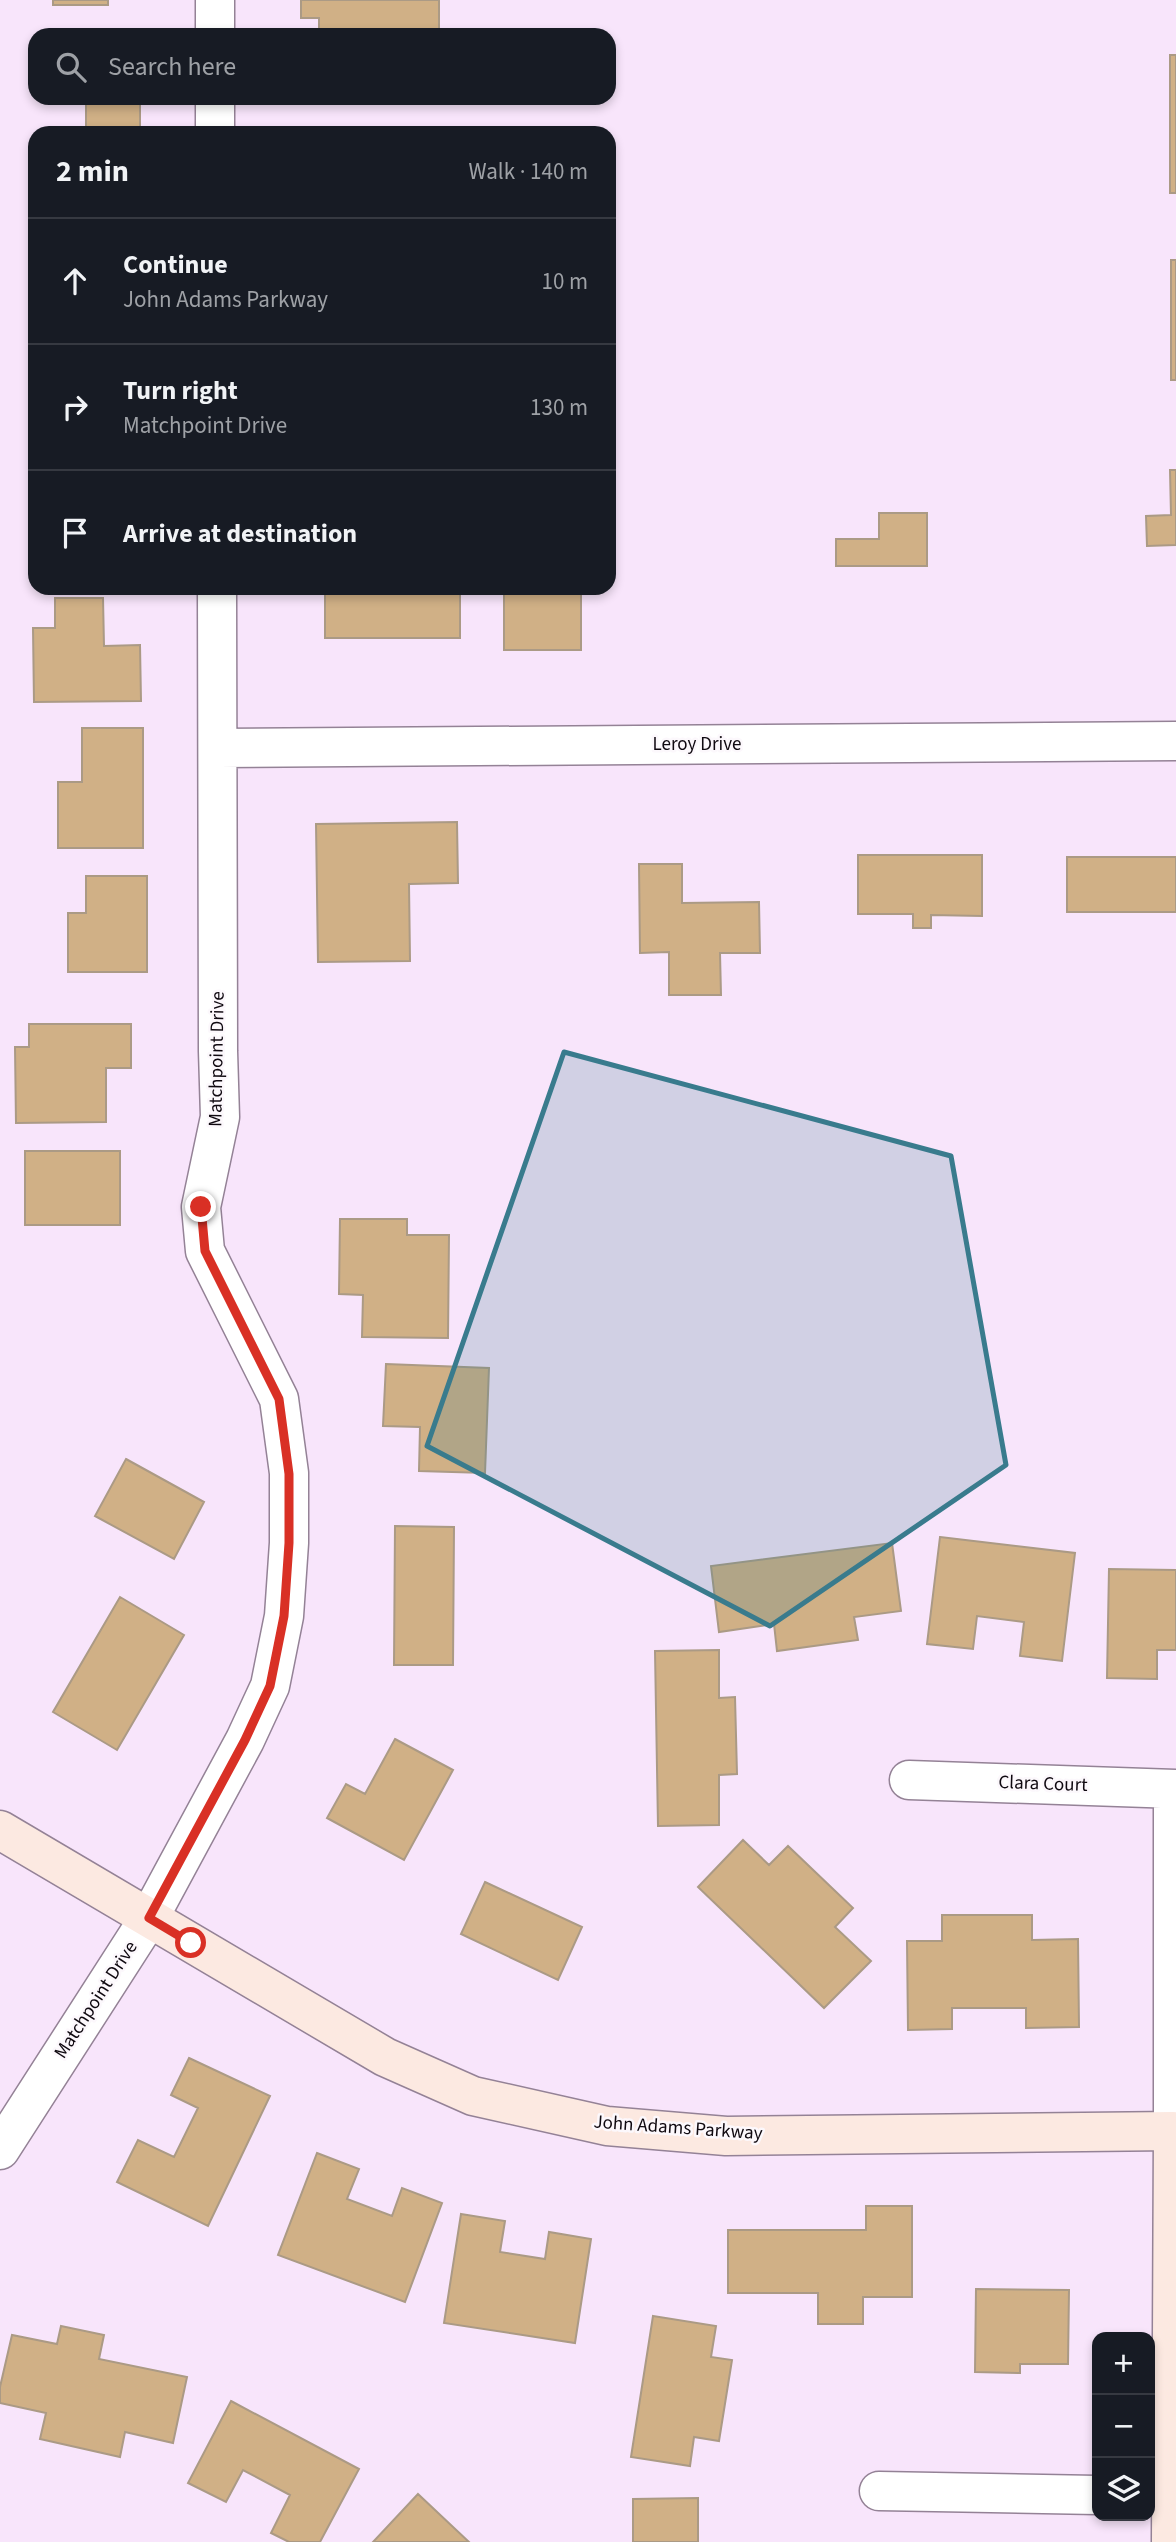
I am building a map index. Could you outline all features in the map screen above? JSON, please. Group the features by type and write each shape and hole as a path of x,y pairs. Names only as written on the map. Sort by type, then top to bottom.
{"street":[{"path":"215,0 215,28"},
{"path":"215,105 215,126"},
{"name":"Matchpoint Drive","path":"0,2150 149,1918 245,1740 270,1686 284,1616 289,1543 289,1474 279,1399 205,1251 201,1207 220,1117 217,595"},
{"name":"Leroy Drive","path":"219,748 1176,741"},
{"name":"Clara Court","path":"909,1780 1175,1789"},
{"path":"1171,2542 1166,2496 1174,2131 1175,1789"},
{"name":"John Adams Parkway","path":"0,1830 385,2057 473,2096 607,2126 726,2136 1174,2131"},
{"path":"879,2491 1092,2495"}],"highlighted area":[{"path":"564,1052 951,1156 1006,1465 770,1626 427,1446"}],"building":[{"path":"53,0 108,0 108,5 53,5"},
{"path":"301,0 439,0 439,28 319,28 319,18 301,18"},
{"path":"1170,55 1176,55 1176,193 1170,193"},
{"path":"86,105 140,105 140,126 86,126"},
{"path":"1171,260 1176,260 1176,380 1171,380"},
{"path":"1170,470 1176,470 1176,545 1147,546 1146,516 1171,515"},
{"path":"879,513 927,513 927,566 836,566 836,539 879,539"},
{"path":"325,595 460,595 460,638 325,638"},
{"path":"504,595 581,595 581,650 504,650"},
{"path":"55,598 103,598 104,646 140,645 141,701 34,702 33,628 55,628"},
{"path":"82,728 143,728 143,848 58,848 58,782 82,782"},
{"path":"457,822 458,883 409,884 410,961 318,962 316,824"},
{"path":"858,855 982,855 982,916 931,915 931,928 913,928 913,914 858,914"},
{"path":"1067,857 1176,857 1176,912 1067,912"},
{"path":"639,864 682,864 682,903 759,902 760,953 720,953 721,995 669,995 669,952 640,953"},
{"path":"86,876 147,876 147,972 68,972 68,913 86,913"},
{"path":"29,1024 131,1024 131,1068 106,1068 106,1122 16,1123 15,1047 29,1047"},
{"path":"25,1151 120,1151 120,1225 25,1225"},
{"path":"340,1219 407,1219 407,1235 449,1235 448,1338 362,1337 363,1295 339,1294"},
{"path":"386,1364 489,1368 485,1473 419,1471 420,1427 383,1426"},
{"path":"126,1459 204,1502 174,1559 95,1516"},
{"path":"395,1526 454,1527 453,1665 394,1665"},
{"path":"940,1537 1075,1553 1062,1661 1020,1656 1024,1622 977,1616 973,1649 927,1644"},
{"path":"892,1543 901,1611 854,1617 858,1640 777,1651 774,1624 719,1632 711,1566"},
{"path":"1109,1569 1176,1570 1176,1650 1157,1650 1157,1679 1107,1678"},
{"path":"120,1597 184,1635 117,1750 53,1712"},
{"path":"719,1650 719,1698 735,1697 737,1774 719,1775 719,1825 658,1826 655,1651"},
{"path":"395,1739 453,1770 404,1860 327,1818 346,1784 365,1794"},
{"path":"743,1840 769,1865 788,1846 853,1908 835,1927 871,1961 824,2008 698,1887"},
{"path":"485,1882 582,1927 558,1980 461,1934"},
{"path":"942,1915 1032,1915 1032,1940 1078,1939 1079,2027 1026,2028 1026,2008 952,2008 952,2029 908,2030 907,1941 942,1941"},
{"path":"189,2058 270,2096 208,2226 117,2182 138,2140 174,2157 198,2108 171,2095"},
{"path":"317,2153 359,2169 347,2199 392,2216 402,2188 442,2203 405,2302 278,2255"},
{"path":"866,2206 912,2206 912,2297 863,2297 863,2324 818,2324 818,2293 728,2293 728,2230 866,2230"},
{"path":"461,2214 505,2221 500,2252 545,2259 549,2232 591,2239 575,2343 444,2323"},
{"path":"976,2289 1069,2290 1068,2364 1020,2364 1020,2373 975,2372"},
{"path":"653,2316 716,2326 711,2357 732,2360 719,2441 694,2437 690,2466 631,2457"},
{"path":"61,2326 104,2335 99,2359 187,2377 173,2443 125,2432 120,2457 40,2439 46,2413 0,2403 0,2387 12,2335 57,2344"},
{"path":"231,2401 359,2469 320,2542 289,2542 271,2533 290,2495 243,2470 226,2502 188,2483"},
{"path":"418,2494 469,2542 373,2542"},
{"path":"698,2498 698,2542 633,2542 633,2499"}],"route":[{"path":"191,1943 149,1918 245,1740 270,1686 284,1616 289,1543 289,1474 279,1399 205,1251 201,1207"}]}
